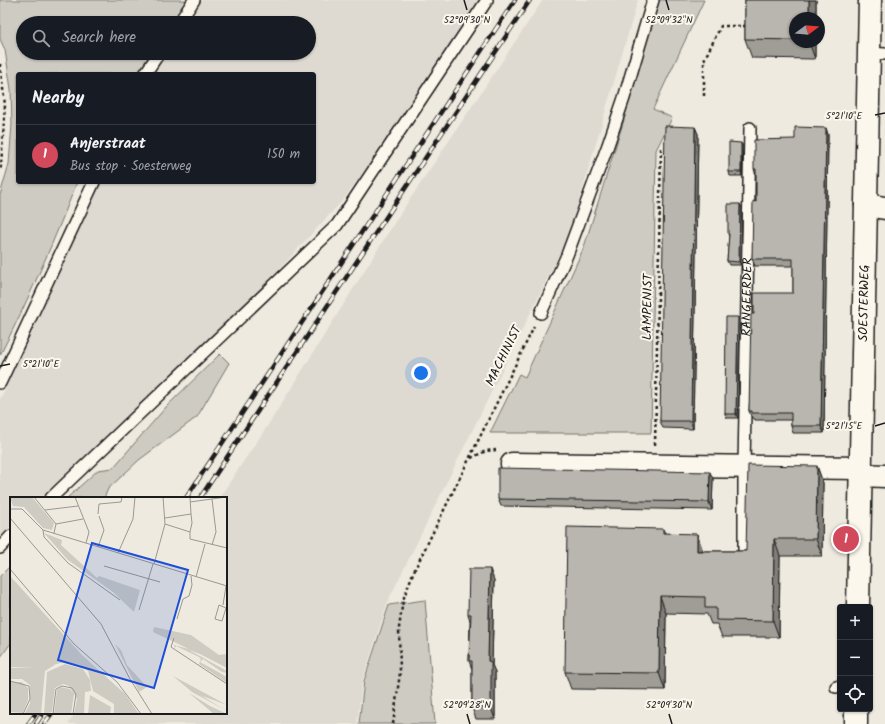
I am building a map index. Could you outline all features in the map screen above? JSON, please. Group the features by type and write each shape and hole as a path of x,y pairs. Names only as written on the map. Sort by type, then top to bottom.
{"street":[{"name":"SOESTERWEG","path":"858,604 860,472 875,207 877,54 870,0"},
{"path":"512,464 744,467 860,472 885,476"},
{"path":"856,712 856,724"}],"lane":[{"path":"184,16 194,0"},
{"path":"52,497 337,225 487,0"},
{"path":"540,313 567,255 608,145 624,98 653,0"},
{"path":"146,72 154,60"},
{"name":"RANGEERDER","path":"744,551 750,128"},
{"path":"0,383 93,184"},
{"path":"0,548 10,537"}],"path":[{"path":"704,96 704,60 722,26 750,26"},
{"path":"0,64 5,105 2,166 0,171"},
{"name":"LAMPENIST","path":"655,466 661,148"},
{"name":"MACHINIST","path":"394,724 400,673 399,628 403,600 413,573 540,313"}],"shaded area":[{"path":"0,0 187,0 177,16 16,16 16,60 148,60 140,72 16,72 16,184 76,184 41,270 0,355 0,195 9,164 12,124 11,89 5,50 0,39"},
{"path":"202,0 484,0 430,81 343,200 258,292 42,497 10,497 10,527 0,536 0,399 99,184 316,184 316,72 154,72 162,60 316,60 316,16 191,16"},
{"path":"543,0 638,0 569,235 388,601 362,682 357,724 68,724 74,714 227,714 227,497 220,497 270,422 398,217"},
{"path":"659,0 704,0 653,109 672,118 656,150 651,433 490,433 519,374 525,377 584,247 623,123 650,25"},
{"path":"220,354 229,363 197,417 139,460 108,489 104,497 68,497 98,470 113,468 167,406"},
{"path":"10,566 10,644 0,658 0,576"},
{"path":"425,600 435,724 359,724 364,681 389,605"}],"building":[{"path":"745,0 809,0 809,12 789,12 789,40 745,39"},
{"path":"665,126 695,127 691,421 660,421"},
{"path":"795,127 826,128 821,426 791,426 791,413 752,413 752,411 749,411 751,314 754,314 754,293 793,293 793,259 752,259 753,201 756,202 754,140 795,139"},
{"path":"729,142 741,143 741,172 729,172"},
{"path":"728,204 740,204 739,262 727,261 729,234"},
{"path":"726,317 738,317 736,414 725,414"},
{"path":"748,465 817,466 816,539 774,539 773,621 716,620 716,608 705,608 705,597 660,596 659,673 565,672 567,527 663,529 663,533 697,534 697,551 746,551"},
{"path":"498,468 710,472 709,502 498,499"},
{"path":"469,569 490,569 488,661 491,662 491,708 472,708 472,661 469,661 471,614 468,614"}],"railway":[{"path":"187,497 515,0"},
{"path":"201,497 530,0"},
{"path":"28,724 35,714"},
{"path":"36,724 42,714"},
{"path":"44,724 51,714"}],"place":[{"name":"Anjerstraat","path":"846,539"}]}
